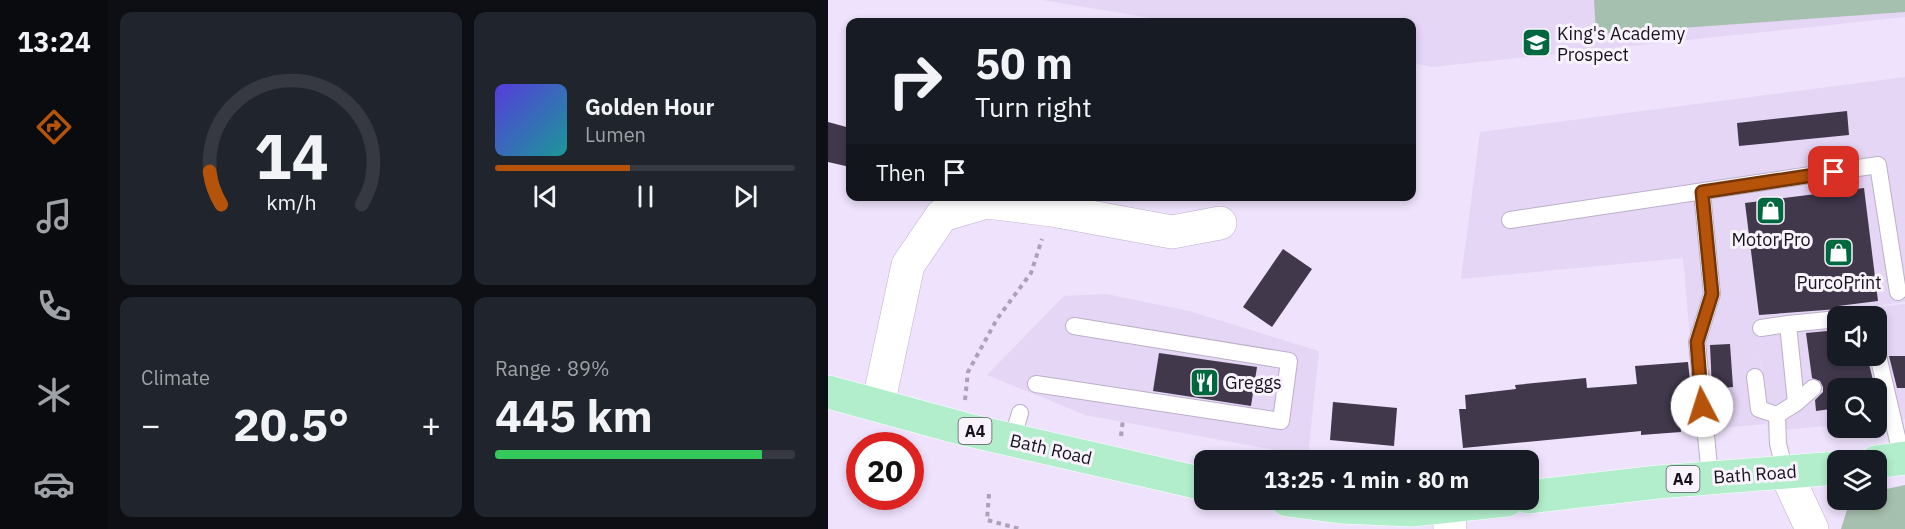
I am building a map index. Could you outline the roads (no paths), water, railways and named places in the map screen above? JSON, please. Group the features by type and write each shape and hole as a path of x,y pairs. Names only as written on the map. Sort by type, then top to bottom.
{"main road":[{"name":"Bath Road","path":"828,392 878,405 1016,426 1194,481"},
{"name":"Bath Road","path":"1539,496 1710,477 1827,469"},
{"path":"1358,510 1412,519 1449,517 1473,510"}],"street":[{"path":"878,405 908,265 942,215 987,202 1052,210 1172,232 1220,223"},
{"path":"1785,471 1807,519"}],"lane":[{"path":"1510,220 1878,165 1898,292"},
{"path":"1702,192 1712,294 1697,342 1710,477"},
{"path":"1761,328 1827,320"},
{"path":"1788,324 1796,403"},
{"path":"1036,384 1281,422 1289,361 1074,326"},
{"path":"1879,366 1894,459"},
{"path":"1755,377 1759,409 1777,415"},
{"path":"1777,415 1796,403 1813,388"},
{"path":"1777,415 1779,444 1785,471"}],"place":[{"name":"King's Academy Prospect","path":"1536,43"},
{"name":"Motor Pro","path":"1771,210"},
{"name":"PurcoPrint","path":"1839,253"},
{"name":"Greggs","path":"1204,382"}]}
